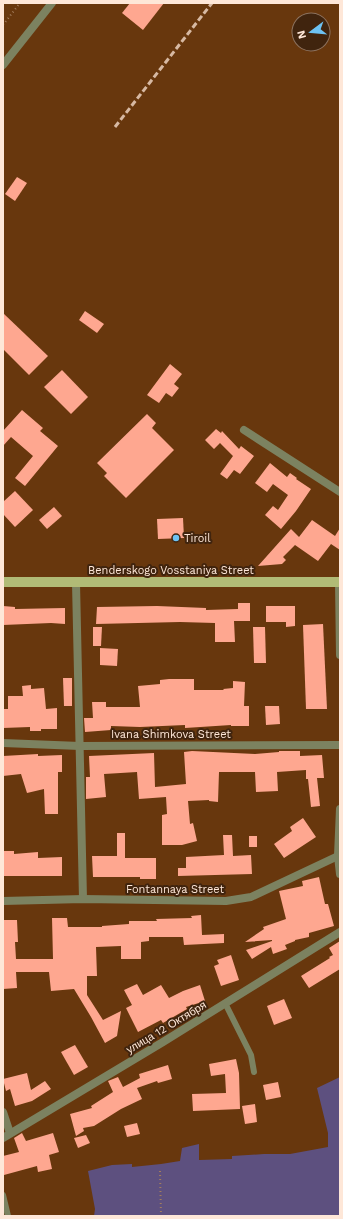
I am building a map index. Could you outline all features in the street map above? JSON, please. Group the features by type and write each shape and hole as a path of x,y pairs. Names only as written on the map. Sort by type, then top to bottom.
{"main road":[{"name":"Benderskogo Vosstaniya Street","path":"3,582 339,582"}],"street":[{"path":"3,65 52,3"},
{"path":"244,430 340,492"},
{"path":"339,582 340,654"},
{"path":"76,583 83,899"},
{"name":"Ivana Shimkova Street","path":"3,743 80,746 340,744"},
{"path":"340,808 338,856 340,874"},
{"name":"Fontannaya Street","path":"3,901 83,899 226,901 251,897 338,856"},
{"name":"улица 12 Октября","path":"3,1138 340,932"},
{"path":"3,1112 10,1133"}],"lane":[{"path":"225,1003 251,1055 254,1072"},
{"path":"3,1195 8,1216"}],"path":[{"path":"3,25 20,3"},
{"path":"160,1171 161,1216"}],"shaded area":[{"path":"340,1077 340,1216 94,1216 95,1209 88,1171 112,1165 132,1164 132,1167 180,1161 182,1148 199,1144 199,1160 232,1159 232,1156 290,1154 328,1147 328,1133 317,1088"}],"building":[{"path":"130,3 164,3 143,30 122,13"},
{"path":"17,177 27,183 15,201 5,194"},
{"path":"85,311 104,324 97,333 79,320"},
{"path":"3,313 48,356 29,375 3,349"},
{"path":"170,364 182,374 174,384 179,388 172,397 166,393 159,403 147,395"},
{"path":"62,370 88,397 71,414 44,387"},
{"path":"22,410 43,428 40,431 58,446 25,486 15,478 33,456 11,437 3,446 3,431"},
{"path":"147,414 156,423 152,428 174,450 126,498 104,476 107,473 97,463"},
{"path":"216,429 221,433 222,431 239,449 241,446 254,456 240,474 234,470 227,479 220,474 233,456 220,443 214,449 205,440"},
{"path":"270,463 287,477 290,473 311,489 281,529 265,515 273,506 278,510 288,495 273,484 267,492 255,483"},
{"path":"15,491 33,510 15,527 3,514 3,502"},
{"path":"54,507 62,516 47,529 39,520"},
{"path":"183,518 184,538 158,539 157,519"},
{"path":"312,520 335,536 340,528 340,550 331,544 318,561 295,545 283,557 286,560 282,564 258,566 291,529 299,537"},
{"path":"238,603 250,603 250,621 234,621 235,642 215,642 215,623 180,622 96,624 97,607 157,606 206,608 206,610 238,609"},
{"path":"3,606 15,607 15,609 65,608 65,624 51,623 3,625"},
{"path":"266,606 295,606 295,626 286,627 286,622 266,622"},
{"path":"323,624 327,709 306,709 303,625"},
{"path":"93,627 102,627 101,646 93,646"},
{"path":"253,627 265,627 266,663 254,663"},
{"path":"100,648 118,649 117,666 100,665"},
{"path":"63,678 72,678 72,706 64,706"},
{"path":"194,679 194,690 224,690 223,689 233,688 233,681 245,682 244,706 249,706 249,726 231,725 185,728 185,725 140,727 111,726 111,730 85,732 84,718 93,718 92,702 106,702 106,707 140,707 138,686 160,684 160,680"},
{"path":"31,685 31,689 44,688 46,709 57,708 57,729 30,731 30,727 3,728 3,709 8,709 8,696 23,696 22,686"},
{"path":"265,706 279,706 280,724 266,725"},
{"path":"192,751 255,754 279,751 300,751 300,756 322,755 324,778 317,778 320,806 311,807 308,779 306,779 306,770 277,772 278,791 256,792 255,772 219,772 218,802 209,800 188,801 190,824 193,823 197,841 182,845 162,845 162,815 167,814 166,797 139,799 137,772 104,774 106,797 86,799 86,777 90,777 89,756 154,753 155,787 186,784 184,752"},
{"path":"38,754 38,756 62,755 62,772 58,772 58,814 45,814 44,789 27,793 21,774 3,776 3,756"},
{"path":"303,818 316,837 284,858 274,844 292,831 290,827"},
{"path":"117,833 125,833 125,858 156,858 156,879 140,879 140,877 93,877 92,856 117,856"},
{"path":"223,835 232,835 233,856 251,855 252,874 178,876 178,868 186,868 186,857 224,855"},
{"path":"249,836 257,836 257,847 249,847"},
{"path":"3,851 14,851 14,854 38,852 38,858 62,857 62,876 3,876"},
{"path":"319,877 325,904 328,904 334,926 309,933 309,937 295,940 285,945 287,949 273,954 271,947 252,959 246,950 272,940 245,942 264,929 263,927 286,919 279,891 303,886 302,881"},
{"path":"201,915 202,935 224,934 224,943 184,945 183,937 149,937 149,941 141,942 141,959 121,959 121,946 96,947 97,976 87,976 87,995 103,1020 121,1011 117,1036 105,1043 74,989 51,991 49,972 16,972 17,988 3,989 3,920 17,920 18,942 15,942 16,959 53,959 52,918 67,918 68,927 102,927 129,924 129,921 157,921 156,919 192,918 191,916"},
{"path":"340,941 340,969 309,988 301,976 330,958 329,957 333,955 329,948"},
{"path":"231,955 239,980 221,986 214,966 219,964 217,960"},
{"path":"137,984 143,995 161,985 169,998 200,985 205,1001 186,1007 187,1009 163,1023 161,1020 138,1032 126,1008 132,1005 124,990"},
{"path":"284,999 292,1018 274,1025 267,1006"},
{"path":"75,1045 88,1067 74,1075 61,1052"},
{"path":"236,1059 239,1073 240,1109 193,1111 192,1094 226,1093 225,1074 211,1076 209,1064"},
{"path":"168,1065 172,1079 158,1083 157,1081 137,1088 142,1099 121,1109 94,1126 83,1128 84,1131 76,1136 70,1114 92,1108 91,1106 113,1092 108,1081 118,1077 123,1087 140,1078 139,1074"},
{"path":"27,1073 31,1090 45,1081 51,1089 32,1101 15,1106 10,1089 6,1091 3,1079"},
{"path":"278,1082 281,1097 266,1100 263,1085"},
{"path":"255,1104 257,1122 245,1124 242,1106"},
{"path":"137,1123 140,1134 127,1137 124,1126"},
{"path":"22,1133 26,1141 53,1133 59,1152 49,1155 52,1169 38,1172 37,1166 4,1175 3,1156 19,1152 14,1138"},
{"path":"86,1135 90,1143 78,1148 74,1138"}],"railway":[{"path":"115,127 212,3"}],"place":[{"name":"Tiroil","path":"176,538"}]}
